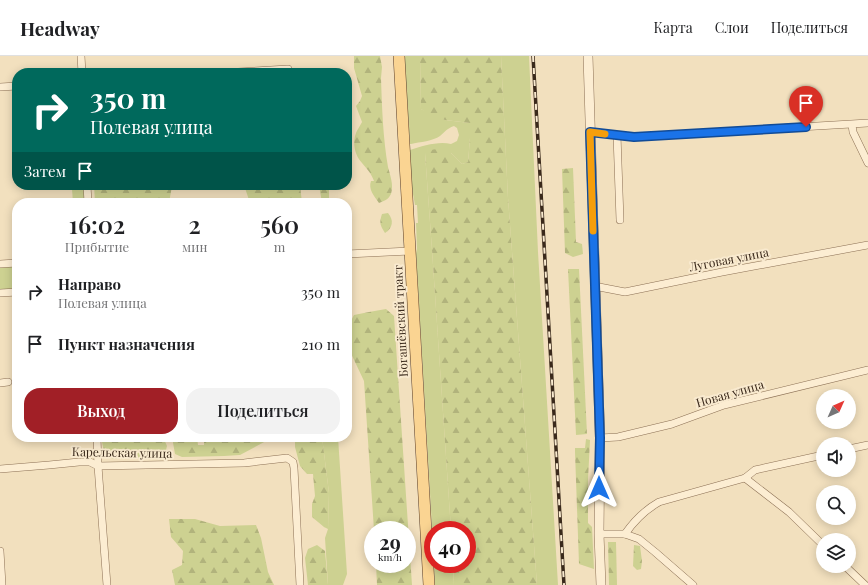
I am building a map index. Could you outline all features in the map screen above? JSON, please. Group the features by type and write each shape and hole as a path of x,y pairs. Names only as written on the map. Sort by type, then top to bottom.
{"main road":[{"name":"Богашёвский тракт","path":"399,56 429,585"}],"street":[{"path":"82,56 82,68"},
{"path":"588,56 594,286 600,438 599,534 601,585"},
{"path":"0,87 12,86"},
{"path":"590,132 634,137 868,124"},
{"path":"852,125 853,132 868,163"},
{"path":"617,135 620,220"},
{"name":"Луговая улица","path":"594,286 625,292 868,245"},
{"path":"352,254 410,251"},
{"path":"0,264 12,263"},
{"path":"0,293 12,292"},
{"name":"Новая улица","path":"600,438 618,437 672,424 724,405 868,370"},
{"path":"0,382 8,382"},
{"path":"97,442 107,585"},
{"path":"856,448 868,445"},
{"path":"625,534 632,524 650,507 659,502 745,478 755,470 816,457"},
{"name":"Карельская улица","path":"0,468 79,462 90,462 98,466 244,463 287,458 293,462 294,468 300,585"},
{"path":"745,478 789,512 816,538"},
{"path":"599,534 625,534 639,538 693,585"},
{"path":"0,551 2,585"},
{"path":"852,573 865,585"}],"green space":[{"path":"354,56 380,56 382,67 382,112 386,156 392,187 389,198 379,203 373,195 370,187 371,181 374,181 373,178 358,157 355,149 354,141 356,132 362,122 356,106 362,96 354,68"},
{"path":"404,56 420,56 421,109 445,120 470,123 468,162 462,164 451,153 425,153 450,521 432,521 416,254 416,223 418,223 417,205 415,205 411,183 410,150 436,144 451,144 457,141 459,135 457,128 454,126 434,139 410,144"},
{"path":"420,56 501,56 508,198 537,585 454,585 453,573 476,573 476,521 450,521 425,153 430,150 437,149 451,153 462,164 468,162 470,123 445,120 432,116 421,109"},
{"path":"501,56 529,56 538,252 558,585 537,585 508,198"},
{"path":"573,168 576,242 582,244 583,254 573,257 565,253 562,169"},
{"path":"72,190 84,190 84,198 73,198"},
{"path":"94,190 171,190 170,198 95,198"},
{"path":"246,190 301,190 301,198 248,198"},
{"path":"320,190 329,190 329,198 321,198"},
{"path":"388,213 392,224 390,229 385,233 381,226 380,220 382,214"},
{"path":"0,266 12,266 12,289 0,290"},
{"path":"568,269 579,269 587,434 576,435"},
{"path":"386,309 394,316 408,521 373,521 364,381 352,356 352,319 354,315"},
{"path":"586,439 590,440 588,523 592,527 594,569 579,564 575,448 585,448"},
{"path":"102,442 165,442 167,446 165,454 156,457 113,459 104,452"},
{"path":"173,442 198,442 198,445 204,445 204,442 264,442 240,455 182,457 175,454"},
{"path":"295,442 323,442 329,493 328,529 312,517 312,504 315,496 313,474 307,474 300,466"},
{"path":"323,442 338,442 347,574 343,585 328,585 325,538 328,529 329,493"},
{"path":"169,519 195,519 220,526 256,525 261,538 268,572 274,585 175,585 172,570 182,565 183,551 171,537"},
{"path":"608,542 616,542 617,585 609,585"},
{"path":"317,545 325,551 328,585 308,585 305,558 308,549"},
{"path":"634,545 640,546 642,561 641,569 637,570 633,566"},
{"path":"376,573 411,573 412,585 377,585"},
{"path":"434,573 453,573 454,585 435,585"}],"railway":[{"path":"533,56 564,585"}],"slow traffic":[{"path":"593,231 590,132 605,134"}],"route":[{"path":"599,488 600,438 590,132 634,137 806,127"}]}
